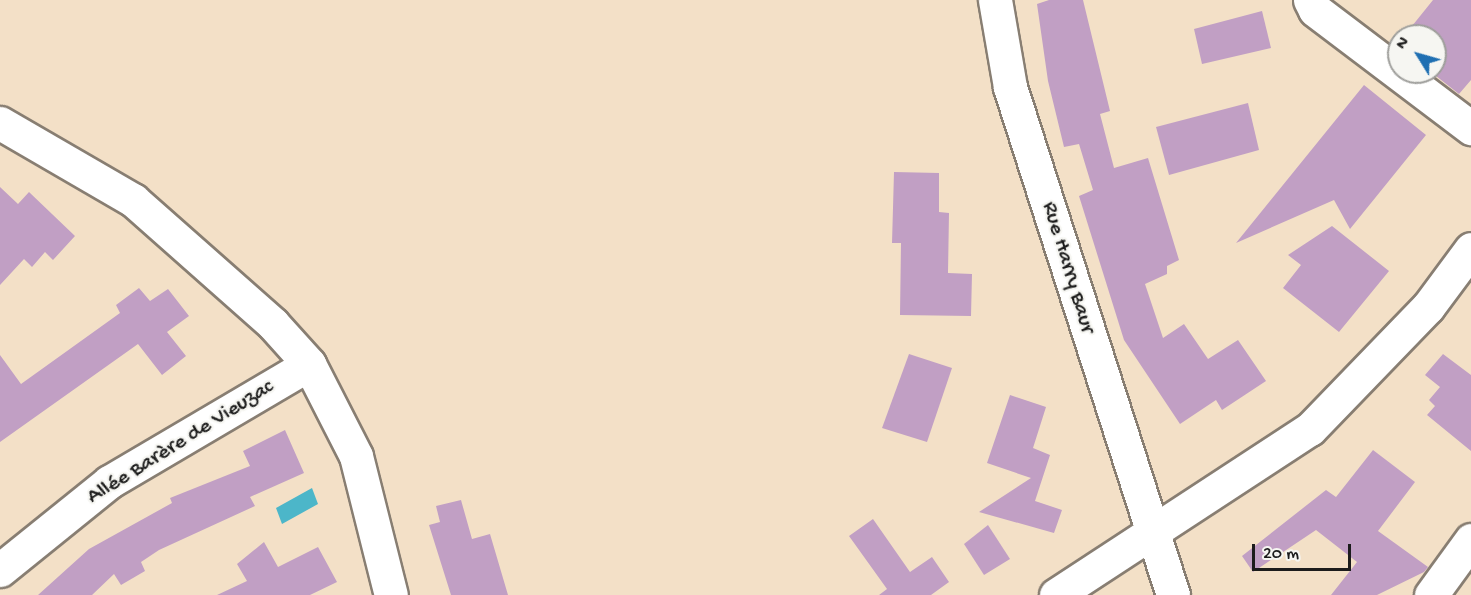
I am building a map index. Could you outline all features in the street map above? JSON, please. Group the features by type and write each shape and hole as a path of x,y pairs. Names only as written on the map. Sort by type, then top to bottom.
{"street":[{"name":"Rue Harry Baur","path":"994,0 1010,87 1149,534 1173,595"},
{"path":"1310,0 1315,10 1471,128"},
{"path":"0,123 133,200 273,324 309,364 356,456 391,595"},
{"path":"1056,595 1310,429 1428,307 1471,249"},
{"name":"Allée Barère de Vieuzac","path":"0,570 109,482 309,364"},
{"path":"1431,595 1471,540"}],"water":[{"path":"312,488 318,504 282,524 276,508"}],"building":[{"path":"1049,0 1083,0 1110,111 1100,114 1114,168 1148,158 1179,260 1167,266 1167,274 1145,284 1163,338 1184,324 1208,359 1238,340 1266,381 1222,410 1216,400 1180,424 1124,340 1079,196 1093,190 1079,144 1064,147 1048,81 1037,4"},
{"path":"1433,0 1471,0 1471,80 1459,94 1446,84 1447,24 1414,24"},
{"path":"1262,11 1271,48 1202,64 1194,29"},
{"path":"1364,85 1426,135 1350,229 1334,200 1236,243"},
{"path":"1248,103 1259,150 1169,175 1156,127"},
{"path":"894,172 939,173 939,212 949,213 948,273 972,274 971,316 900,315 901,243 892,243"},
{"path":"0,187 18,204 29,192 75,236 53,260 45,252 32,267 24,259 0,285"},
{"path":"1332,226 1389,271 1339,332 1283,288 1301,265 1288,255"},
{"path":"139,288 150,301 168,289 189,316 167,332 186,356 162,375 138,344 0,442 0,355 21,384 120,313 116,305"},
{"path":"909,354 952,368 927,442 882,428"},
{"path":"1443,354 1471,375 1471,451 1427,415 1435,406 1429,400 1440,387 1425,375"},
{"path":"1010,395 1046,407 1033,448 1050,455 1035,501 1062,510 1054,533 979,512 1031,478 987,463"},
{"path":"285,430 304,473 250,497 255,506 159,550 141,562 145,571 121,585 114,574 92,595 38,595 89,549 172,503 170,498 250,466 243,451"},
{"path":"1373,450 1415,482 1378,531 1428,567 1424,572 1377,595 1331,595 1357,562 1316,530 1253,572 1242,556 1326,490 1336,497"},
{"path":"461,500 472,539 490,534 508,595 451,595 429,525 440,522 436,506"},
{"path":"873,519 910,572 932,557 949,582 931,595 879,595 887,589 849,536"},
{"path":"988,525 1010,559 984,575 964,544"},
{"path":"264,542 278,567 318,547 337,582 310,595 217,595 247,581 237,564"}]}
